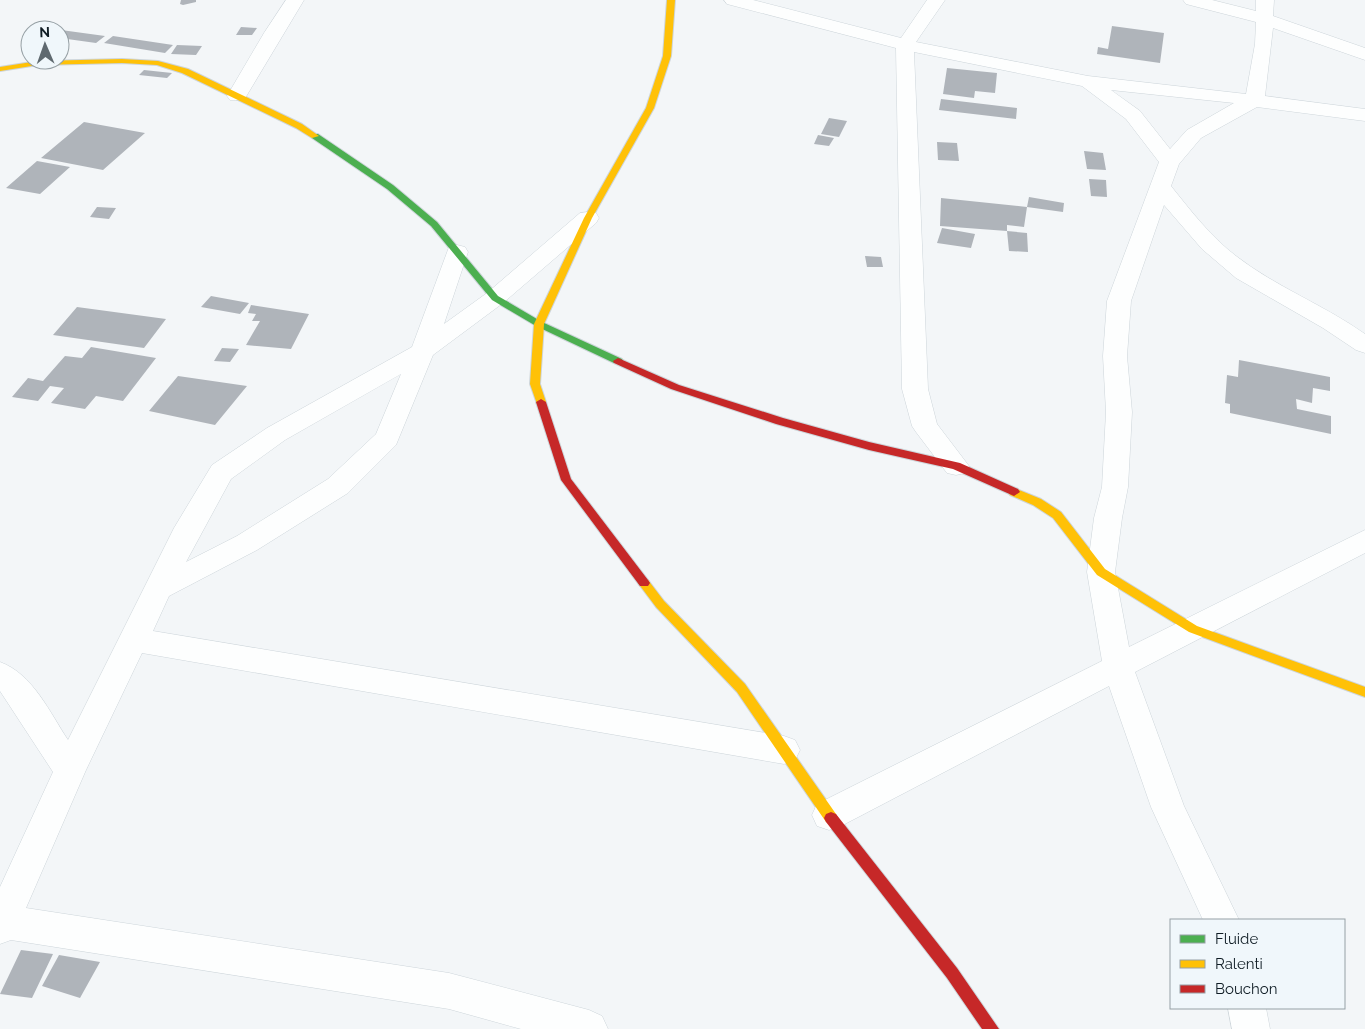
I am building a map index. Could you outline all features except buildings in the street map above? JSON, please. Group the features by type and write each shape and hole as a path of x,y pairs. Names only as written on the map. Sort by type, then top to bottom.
{"street":[{"path":"237,96 273,33 295,0"},
{"path":"671,0 667,56 650,108 588,218 539,324 535,384 566,480 660,604 740,688 829,815 952,973 991,1029"},
{"path":"733,0 905,45 1088,82 1255,100 1365,115"},
{"path":"936,0 905,45 915,389 925,426 956,466"},
{"path":"1192,0 1265,19 1365,54"},
{"path":"1255,100 1264,44 1265,0"},
{"path":"0,68 38,63 86,61 158,64 185,71 298,126 390,187 434,224 495,298 539,324 675,387 780,421 869,446 956,466 1037,502 1057,515 1101,572 1193,629 1365,692"},
{"path":"1088,82 1133,115 1169,162"},
{"path":"1221,919 1168,807 1118,667 1101,572 1108,518 1115,487 1119,412 1115,356 1119,301 1169,162 1194,134 1255,100"},
{"path":"1161,188 1195,229 1227,261 1344,329 1365,345"},
{"path":"588,218 495,298 423,351 276,434 220,472 188,528 70,770 1,923 449,991 589,1029"},
{"path":"160,588 247,543 338,486 387,438 423,351 457,252"},
{"path":"829,815 1365,540"},
{"path":"134,640 784,750"},
{"path":"0,675 13,684 70,770"},
{"path":"1247,1009 1251,1029"}],"traffic: fast":[{"path":"315,136 390,187 434,224 495,298 539,324 618,361"}],"traffic: slow":[{"path":"541,402 535,384 539,324 588,218 650,108 667,56 671,0"},
{"path":"0,69 38,63 122,61 158,63 185,71 299,126 315,136"},
{"path":"1014,492 1037,502 1057,515 1101,572 1193,629 1365,692"},
{"path":"644,583 660,604 741,688 831,818"}],"traffic: jam":[{"path":"618,361 675,387 780,421 869,446 956,466 1014,492"},
{"path":"541,402 566,480 644,583"},
{"path":"831,818 952,973 991,1029"}]}
